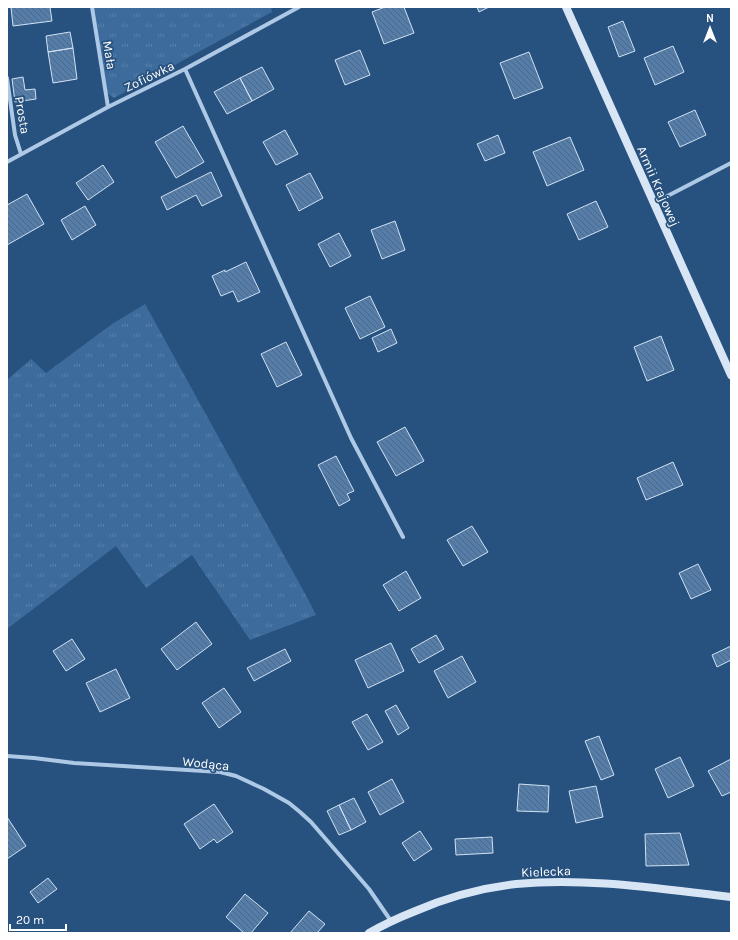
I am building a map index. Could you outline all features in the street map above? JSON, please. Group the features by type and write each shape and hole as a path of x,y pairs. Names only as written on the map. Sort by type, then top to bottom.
{"street":[{"name":"Mała","path":"92,7 108,107"},
{"name":"Zofiówka","path":"7,162 108,107 185,69 299,7"},
{"name":"Armii Krajowej","path":"566,7 731,375"},
{"path":"185,69 351,438 403,537"},
{"name":"Prosta","path":"7,78 16,135 21,154"},
{"path":"654,203 731,163"},
{"name":"Wodąca","path":"7,756 74,763 220,772 236,776 289,803 311,822 369,889 391,921"},
{"name":"Kielecka","path":"369,933 391,921 439,902 474,892 507,885 536,882 601,883 731,896"}],"green space":[{"path":"92,7 271,7 272,12 114,98 106,92"},
{"path":"145,304 316,615 250,640 192,555 146,588 116,546 7,629 7,380 31,359 46,373 112,324"}],"building":[{"path":"11,7 50,7 52,21 13,26"},
{"path":"385,7 404,7 414,33 384,44 372,12"},
{"path":"477,7 489,7 479,12"},
{"path":"623,21 635,51 619,57 608,27"},
{"path":"70,32 73,48 48,52 46,36"},
{"path":"673,46 684,72 655,85 644,58"},
{"path":"73,48 77,79 53,83 48,52"},
{"path":"360,50 370,75 345,85 335,60"},
{"path":"529,52 543,88 514,99 500,63"},
{"path":"262,67 274,89 252,101 240,78"},
{"path":"23,77 25,90 35,89 36,99 15,102 12,79"},
{"path":"240,78 252,101 227,114 214,92"},
{"path":"695,110 706,135 680,147 668,122"},
{"path":"183,126 204,162 176,178 155,142"},
{"path":"285,130 298,154 276,165 263,142"},
{"path":"498,135 505,153 485,161 477,144"},
{"path":"570,137 584,170 547,186 533,152"},
{"path":"103,165 114,182 88,200 76,183"},
{"path":"211,172 222,196 202,206 196,195 167,210 161,197"},
{"path":"310,173 323,198 299,211 286,185"},
{"path":"27,194 44,224 7,245 7,205"},
{"path":"596,201 608,227 579,240 567,214"},
{"path":"85,206 96,225 72,240 61,220"},
{"path":"395,221 405,250 382,259 371,230"},
{"path":"339,233 351,256 330,267 318,244"},
{"path":"246,262 260,292 238,302 233,291 221,296 212,276 225,270 225,272"},
{"path":"370,296 385,327 360,339 345,308"},
{"path":"391,329 397,343 378,352 372,338"},
{"path":"661,336 674,370 647,381 634,347"},
{"path":"286,342 302,375 277,387 261,354"},
{"path":"405,427 424,461 396,476 377,442"},
{"path":"336,456 354,491 347,494 350,500 339,506 318,465"},
{"path":"673,462 683,485 646,500 637,478"},
{"path":"472,526 488,552 463,566 447,540"},
{"path":"698,564 711,590 691,599 679,573"},
{"path":"406,571 421,598 399,611 383,585"},
{"path":"196,622 212,644 177,670 161,649"},
{"path":"436,635 444,649 419,663 411,649"},
{"path":"72,639 85,659 66,671 53,651"},
{"path":"391,643 404,671 368,688 355,660"},
{"path":"731,646 731,660 717,667 712,655"},
{"path":"285,649 291,661 254,681 247,668"},
{"path":"462,656 476,682 448,698 434,671"},
{"path":"116,669 130,698 100,712 86,683"},
{"path":"224,688 241,712 219,728 202,703"},
{"path":"396,705 409,728 398,735 385,711"},
{"path":"367,714 383,742 368,750 352,722"},
{"path":"599,736 614,775 601,780 585,741"},
{"path":"680,757 694,786 668,798 655,769"},
{"path":"731,759 731,792 722,796 708,771"},
{"path":"392,779 404,802 380,815 368,792"},
{"path":"519,784 549,786 548,812 517,811"},
{"path":"596,786 603,817 576,823 569,791"},
{"path":"354,798 366,822 351,830 339,805"},
{"path":"214,804 233,832 217,843 214,839 200,849 184,824"},
{"path":"339,805 351,830 339,835 327,811"},
{"path":"7,817 26,846 7,859"},
{"path":"420,831 432,849 414,861 402,843"},
{"path":"680,833 689,865 646,866 645,834"},
{"path":"492,837 493,853 456,855 455,839"},
{"path":"48,878 57,889 38,903 30,892"},
{"path":"245,894 268,913 251,933 244,933 226,917"},
{"path":"309,911 325,924 317,933 290,933"}]}
